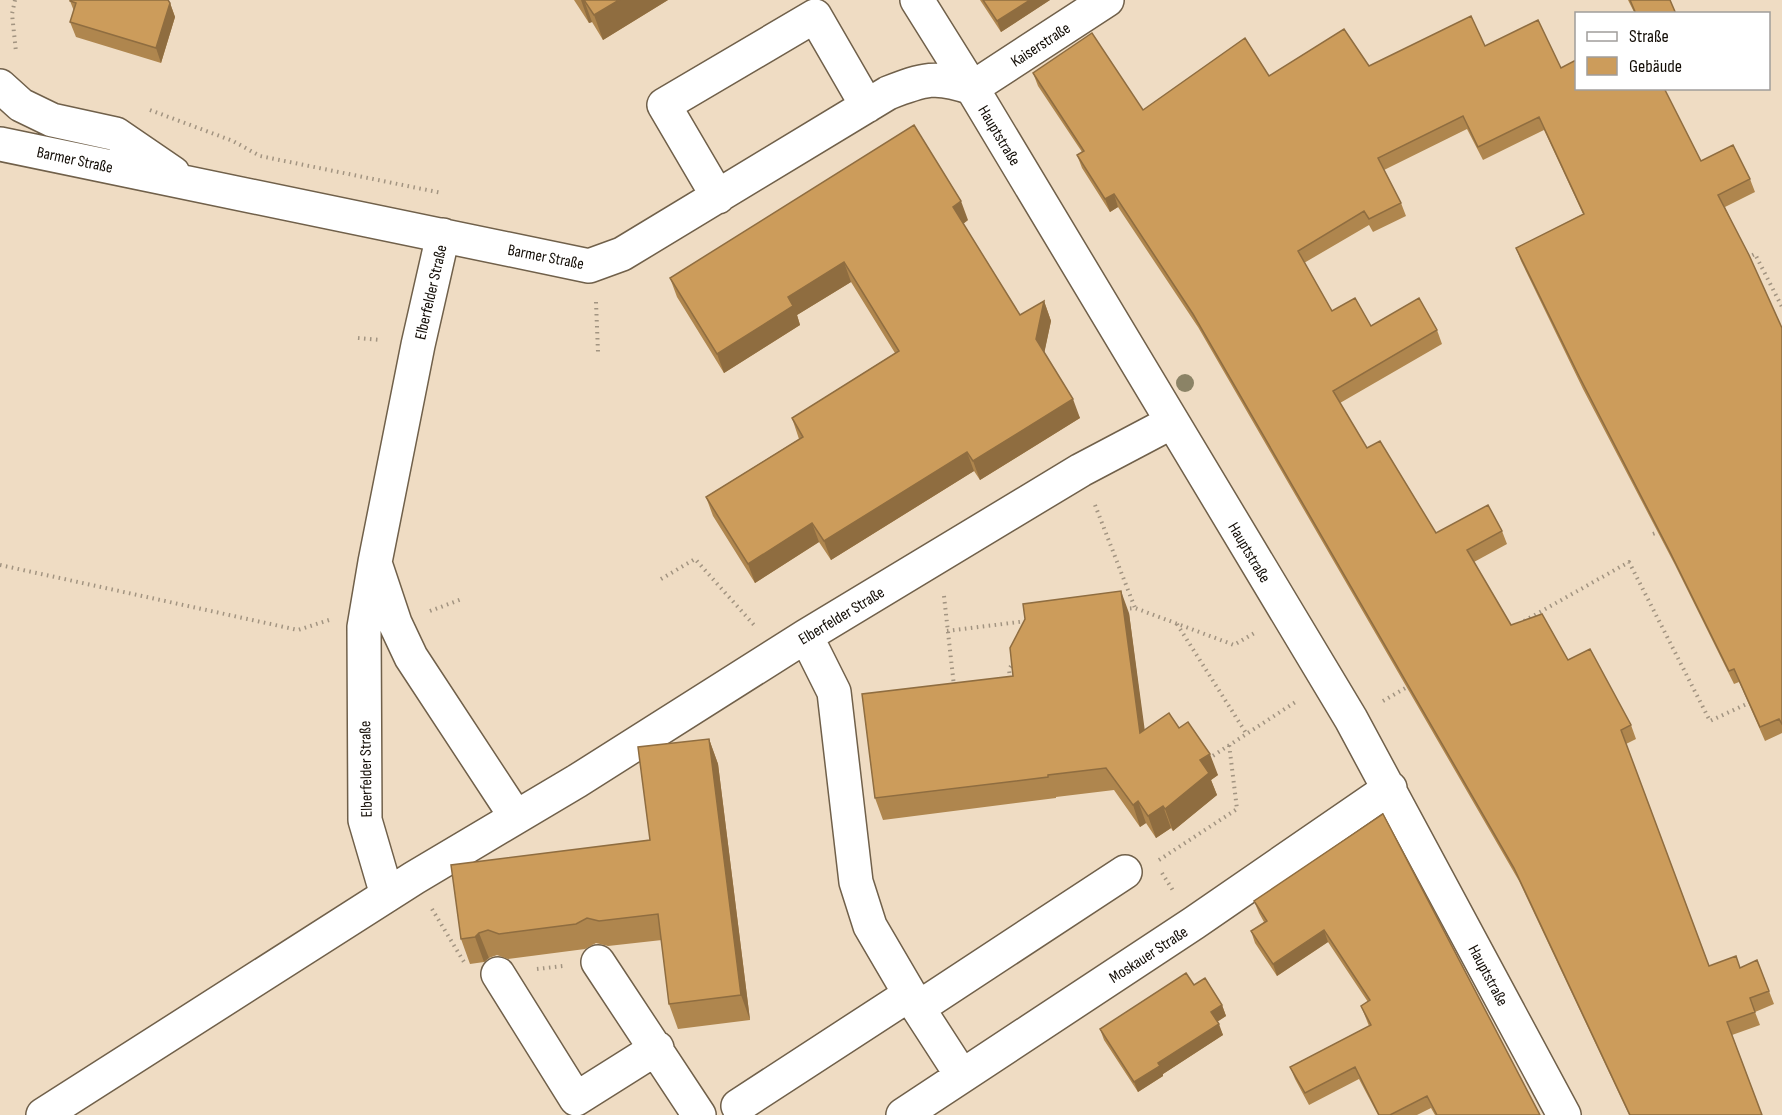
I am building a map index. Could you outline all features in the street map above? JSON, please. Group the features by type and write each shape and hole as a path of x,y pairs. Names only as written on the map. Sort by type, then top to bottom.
{"street":[{"name":"Hauptstraße","path":"917,0 1329,681 1390,788 1564,1115"},
{"name":"Kaiserstraße","path":"972,88 1107,0"},
{"path":"718,197 664,105 815,16 867,106"},
{"name":"Barmer Straße","path":"0,144 589,266 622,254 888,93 919,81 950,80 972,88"},
{"name":"Barmer Straße","path":"0,86 21,105 52,120 116,134 184,182"},
{"name":"Elberfelder Straße","path":"443,235 416,356 364,627 365,820 387,895 1081,470 1172,422"},
{"name":"Elberfelder Straße","path":"375,562 395,623 411,657 516,818"},
{"path":"792,645 834,692 856,882 870,926 914,1001 963,1076"},
{"name":"Moskauer Straße","path":"903,1115 1194,923 1390,788"},
{"path":"738,1106 1125,872"},
{"path":"43,1115 387,895"},
{"path":"598,962 657,1048 699,1115"},
{"path":"498,974 576,1099 657,1048"}],"path":[{"path":"142,108 233,141 260,156 442,193"},
{"path":"1745,259 1755,254 1782,307"},
{"path":"1081,470 1135,608"},
{"path":"1653,534 1663,530"},
{"path":"939,556 955,694"},
{"path":"661,579 695,559 792,645"},
{"path":"1515,626 1629,562 1710,721 1761,696"},
{"path":"0,565 298,630 327,620 364,627"},
{"path":"1113,610 1135,608 1234,645 1287,613"},
{"path":"948,631 1035,620"},
{"path":"1024,621 1025,633"},
{"path":"1177,624 1246,733"},
{"path":"1011,689 1009,669 1015,661"},
{"path":"1202,763 1329,681"},
{"path":"1125,872 1136,875 1237,809 1229,744"}],"building":[{"path":"70,0 168,0 170,3 156,48 70,22 76,3"},
{"path":"584,0 619,0 594,15"},
{"path":"983,0 1030,0 997,21"},
{"path":"1630,0 1670,0 1675,12 1635,12"},
{"path":"1471,16 1485,46 1538,20 1561,68 1575,61 1575,90 1665,90 1701,161 1733,145 1750,179 1718,195 1749,255 1782,328 1782,724 1779,719 1760,727 1734,669 1729,671 1516,248 1584,214 1539,117 1478,147 1463,116 1378,158 1401,203 1369,219 1364,211 1298,251 1332,311 1355,298 1371,326 1419,298 1437,330 1333,391 1367,448 1380,441 1436,533 1488,505 1502,531 1467,550 1511,625 1542,614 1568,660 1590,649 1631,725 1621,730 1709,966 1736,956 1740,968 1757,960 1769,991 1750,998 1755,1012 1727,1022 1762,1115 1630,1115 1514,868 1193,314 1114,194 1105,199 1077,155 1084,151 1033,73 1092,33 1143,110 1245,38 1269,76 1344,29 1369,66"},
{"path":"914,125 961,201 953,207 1020,315 1044,301 1036,339 1073,399 973,461 967,452 824,541 812,523 748,564 706,497 803,437 792,418 899,351 844,262 788,297 793,306 717,354 670,278"},
{"path":"1121,591 1140,733 1169,713 1179,728 1188,722 1210,754 1200,760 1209,773 1165,809 1163,806 1148,816 1138,801 1133,805 1106,768 875,798 862,694 1013,676 1010,648 1025,619 1023,604"},
{"path":"709,739 741,995 669,1004 658,914 599,921 587,918 576,924 499,934 488,930 475,937 461,939 451,865 650,840 638,747"},
{"path":"1383,814 1540,1115 1437,1115 1427,1096 1390,1115 1379,1115 1355,1067 1305,1093 1290,1067 1371,1025 1361,1006 1370,1000 1324,930 1273,964 1251,931 1267,921 1254,901"},
{"path":"1186,973 1194,985 1205,978 1222,1005 1211,1012 1219,1024 1158,1063 1160,1066 1134,1082 1100,1029"}]}
